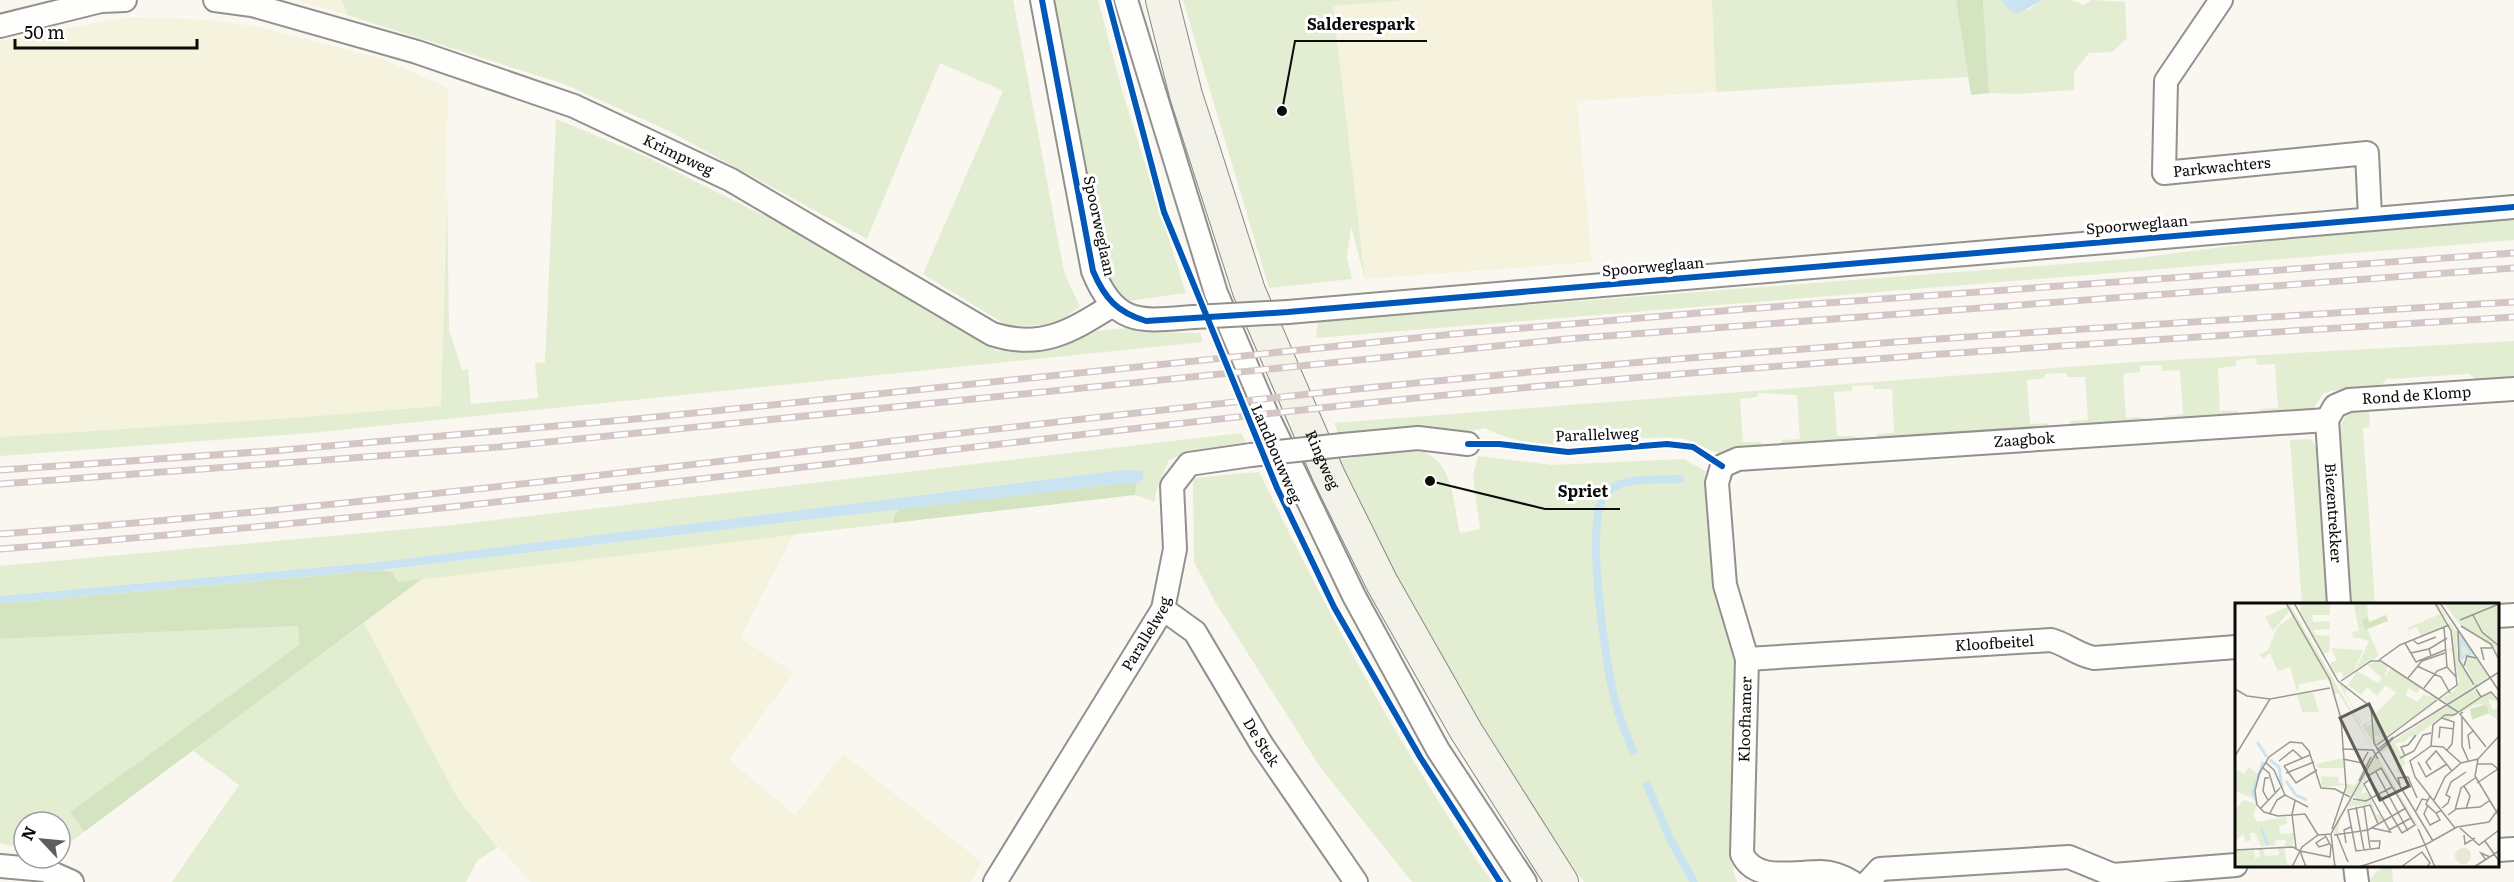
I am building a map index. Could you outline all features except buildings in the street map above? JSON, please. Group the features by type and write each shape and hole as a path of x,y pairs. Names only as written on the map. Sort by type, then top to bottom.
{"main road":[{"name":"Ringweg","path":"1162,0 1186,95 1249,291 1329,476 1382,583 1466,731 1562,882"}],"street":[{"path":"0,26 101,1 125,0"},
{"name":"Krimpweg","path":"215,0 252,5 417,52 574,106 730,180 992,334 1016,342 1053,336 1074,329 1113,305"},
{"name":"Spoorweglaan","path":"1042,0 1093,271 1100,289 1113,305 1126,315 1146,321 1288,312 2370,217 2514,207"},
{"name":"Landbouwweg","path":"1126,0 1216,293 1268,417 1354,596 1438,750 1525,882"},
{"name":"Parkwachters","path":"2221,0 2166,81 2164,173 2367,153 2370,217"},
{"name":"Rond de Klomp","path":"2327,420 2335,406 2349,400 2514,389"},
{"name":"Zaagbok","path":"1722,466 1737,459 2327,420"},
{"name":"Biezentrekker","path":"2327,420 2339,603"},
{"name":"Parallelweg","path":"995,882 1163,609 1175,549 1172,486 1189,464 1251,455 1418,438 1468,444"},
{"name":"Kloofhamer","path":"1722,466 1717,483 1725,585 1747,659 1742,854 1746,866 1755,874 1766,878 1822,872 1837,874 1852,882"},
{"name":"De Stek","path":"1163,609 1196,632 1262,745 1356,882"},
{"path":"2499,616 2514,615"},
{"name":"Kloofbeitel","path":"1747,659 2050,640 2065,644 2083,656 2094,658 2235,647"},
{"path":"2499,850 2514,849"},
{"path":"1868,882 1880,869 2069,857 2113,875 2235,865"},
{"path":"0,866 45,870 72,882"},
{"path":"2355,867 2357,882"}],"shaded area":[{"path":"298,0 342,0 347,15"},
{"path":"1409,0 1712,0 1716,92 1577,101 1592,262 1365,279 1333,6"},
{"path":"128,17 209,20 260,27 382,59 448,88 441,406 0,437 0,41"},
{"path":"794,534 740,638 794,673 729,760 795,815 843,754 982,862 970,882 530,882 458,799 364,623 422,579"}],"green space":[{"path":"342,0 1013,0 1064,272 1080,307 1052,325 1008,326 923,274 1003,91 940,63 867,239 667,130 564,84 347,15"},
{"path":"1052,0 1098,0 1123,94 1186,293 1128,301 1110,283 1100,256"},
{"path":"1183,0 1409,0 1333,6 1365,279 1351,226 1347,257 1352,279 1269,288"},
{"path":"1712,0 1956,0 1968,77 1716,92"},
{"path":"1956,0 1983,0 1989,93 1971,95"},
{"path":"1983,0 2001,0 2008,9 2028,10 2043,0 2072,0 2084,5 2091,0 2125,2 2127,38 2112,52 2089,53 2074,72 2074,90 2015,94 1989,93"},
{"path":"556,119 647,157 826,247 997,351 1054,345 1097,331 1128,328 1145,332 1200,333 1203,342 310,433 0,456 0,437 441,406 447,187 449,330 462,370 468,369 471,404 538,398 535,363 545,362"},
{"path":"2514,216 2514,240 1316,338 1318,321 2129,259 2350,231"},
{"path":"2514,341 2514,378 2479,381 2469,374 2387,379 2379,387 2331,391 2323,394 2312,410 2261,417 2260,409 2278,408 2275,364 2257,365 2256,358 2236,360 2236,366 2218,368 2220,411 2238,411 2239,418 2165,423 2165,416 2183,414 2180,370 2162,371 2161,365 2140,366 2140,372 2123,374 2126,418 2143,417 2144,424 2070,428 2070,421 2088,420 2085,377 2067,377 2066,373 2045,374 2045,378 2027,380 2030,424 2048,423 2049,430 1877,442 1877,434 1894,433 1892,389 1874,389 1873,385 1852,386 1852,391 1834,392 1837,436 1855,436 1856,443 1783,448 1782,440 1800,439 1797,395 1758,393 1757,397 1740,399 1743,442 1761,442 1761,449 1730,453 1715,452 1677,438 1555,444 1508,437 1485,428 1465,432 1411,427 1339,435 1334,423 2134,362"},
{"path":"2356,410 2369,410 2370,427 2363,428 2375,603 2352,603 2350,599 2339,429 2345,417"},
{"path":"1241,433 1247,445 1188,452 1169,460 1156,492 1155,502 1135,495 1137,482 1143,478 1143,473 1124,470 379,562 0,596 0,566 453,525"},
{"path":"2311,439 2318,451 2328,603 2302,603 2290,440"},
{"path":"1412,449 1426,453 1437,460 1444,470 1453,494 1460,533 1480,529 1473,476 1478,456 1552,465 1684,459 1705,471 1739,674 1733,871 1737,882 1584,882 1507,778 1420,630 1334,460 1354,458 1354,455"},
{"path":"1259,472 1367,681 1427,783 1492,882 1412,882 1320,767 1217,605 1194,562 1193,478"},
{"path":"1137,482 1135,495 893,523 894,515 900,509 1124,483 1135,485"},
{"path":"900,509 894,515 893,523 398,582 392,572 380,570"},
{"path":"380,570 392,572 398,582 422,579 84,832 72,815 72,811 299,645 298,626 0,639 0,604"},
{"path":"364,623 458,799 498,847 477,861 466,882 172,882 239,785 192,750"},
{"path":"298,626 299,645 72,811 12,810 12,846 0,843 0,639"},
{"path":"72,815 84,832 72,841"},
{"path":"2385,867 2392,867 2393,882 2369,882 2376,872"}],"water":[{"path":"2001,0 2043,0 2017,14 2008,9"},
{"path":"1124,470 1142,471 1144,478 1135,485 1124,483 380,570 0,604 0,596 379,562"}],"waterway":[{"path":"1633,751 1616,704 1602,628 1596,562 1599,508 1606,493 1621,484 1641,480 1680,479"},
{"path":"1647,785 1670,839 1694,882"}],"railway":[{"path":"0,470 272,451 646,418 1454,334 1745,309 2514,253"},
{"path":"0,484 499,447 1566,339 2514,268"},
{"path":"0,534 357,502 1248,401 1562,369 1970,337 2514,302"},
{"path":"0,549 357,517 1248,416 1562,384 1970,352 2514,317"}],"cycle path":[{"path":"1042,0 1093,271 1102,289 1113,303 1127,313 1146,321 1288,312 2514,207"},
{"path":"1108,0 1164,212 1277,488 1334,607 1420,757 1500,882"},
{"path":"1468,444 1499,444 1568,452 1667,444 1693,447 1722,466"}],"place":[{"name":"Salderespark","path":"1282,111"},
{"name":"Spriet","path":"1430,481"}]}
